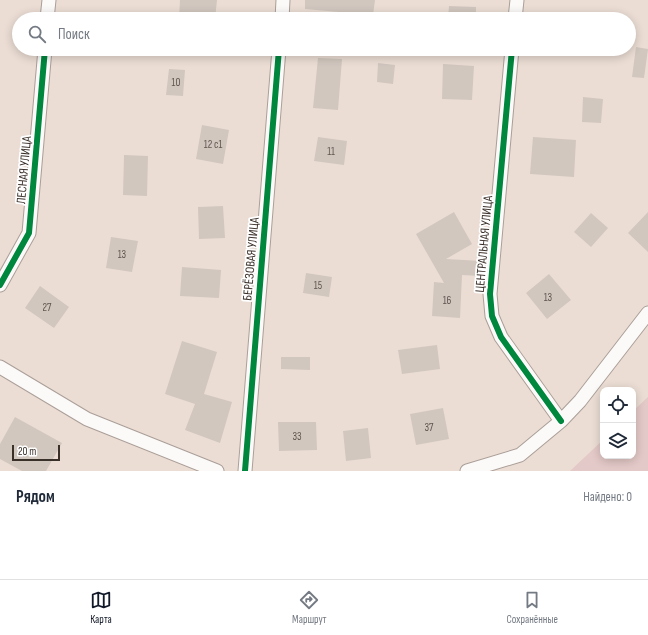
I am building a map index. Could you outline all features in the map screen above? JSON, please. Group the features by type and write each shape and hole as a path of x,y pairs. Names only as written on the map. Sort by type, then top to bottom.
{"street":[{"path":"48,12 49,0"},
{"path":"282,12 283,0"},
{"path":"516,12 517,0"},
{"name":"ЛЕСНАЯ УЛИЦА","path":"0,285 28,233 44,56"},
{"name":"БЕРЁЗОВАЯ УЛИЦА","path":"245,471 278,56"},
{"name":"ЦЕНТРАЛЬНАЯ УЛИЦА","path":"511,56 490,294 492,316 501,337 561,421"},
{"path":"467,471 520,455 561,421 580,401 648,313"},
{"path":"0,367 87,419 217,471"}],"shaded area":[{"path":"648,397 648,471 570,471 600,443 600,459 636,459 636,408"}],"building":[{"path":"180,0 217,0 216,12 179,12"},
{"path":"305,0 375,0 373,12 339,12 305,9"},
{"path":"449,6 476,7 476,12 449,12"},
{"path":"636,47 648,49 644,78 632,77"},
{"path":"318,58 342,59 338,110 313,108"},
{"path":"378,63 395,65 393,84 377,82"},
{"path":"443,64 474,66 472,100 442,99"},
{"path":"169,69 185,70 183,96 166,95"},
{"path":"583,97 603,99 601,123 582,122"},
{"path":"202,125 229,130 223,164 196,159"},
{"path":"318,137 347,141 344,165 314,161"},
{"path":"533,137 576,140 574,177 530,174"},
{"path":"124,155 148,156 147,196 123,195"},
{"path":"223,206 225,238 199,239 198,207"},
{"path":"454,212 472,244 446,259 481,261 480,276 462,275 460,318 432,316 434,282 444,283 416,234"},
{"path":"648,212 648,252 628,233"},
{"path":"591,213 608,228 591,247 574,232"},
{"path":"111,237 138,241 132,272 106,268"},
{"path":"182,267 221,270 219,298 180,296"},
{"path":"306,273 332,277 329,297 303,293"},
{"path":"549,274 571,300 547,319 526,293"},
{"path":"40,286 69,307 54,328 25,308"},
{"path":"182,341 217,352 204,394 232,402 220,443 185,430 195,404 165,394"},
{"path":"437,345 440,369 402,374 398,350"},
{"path":"281,357 310,357 310,370 281,369"},
{"path":"443,408 449,439 416,445 410,414"},
{"path":"15,417 62,443 46,471 22,471 0,459 0,444"},
{"path":"278,422 316,422 317,450 279,451"},
{"path":"368,428 371,458 346,461 343,431"}],"cycle path":[{"path":"0,285 29,233 44,56"},
{"path":"245,471 278,56"},
{"path":"511,56 490,294 492,316 501,337 561,421"}]}
